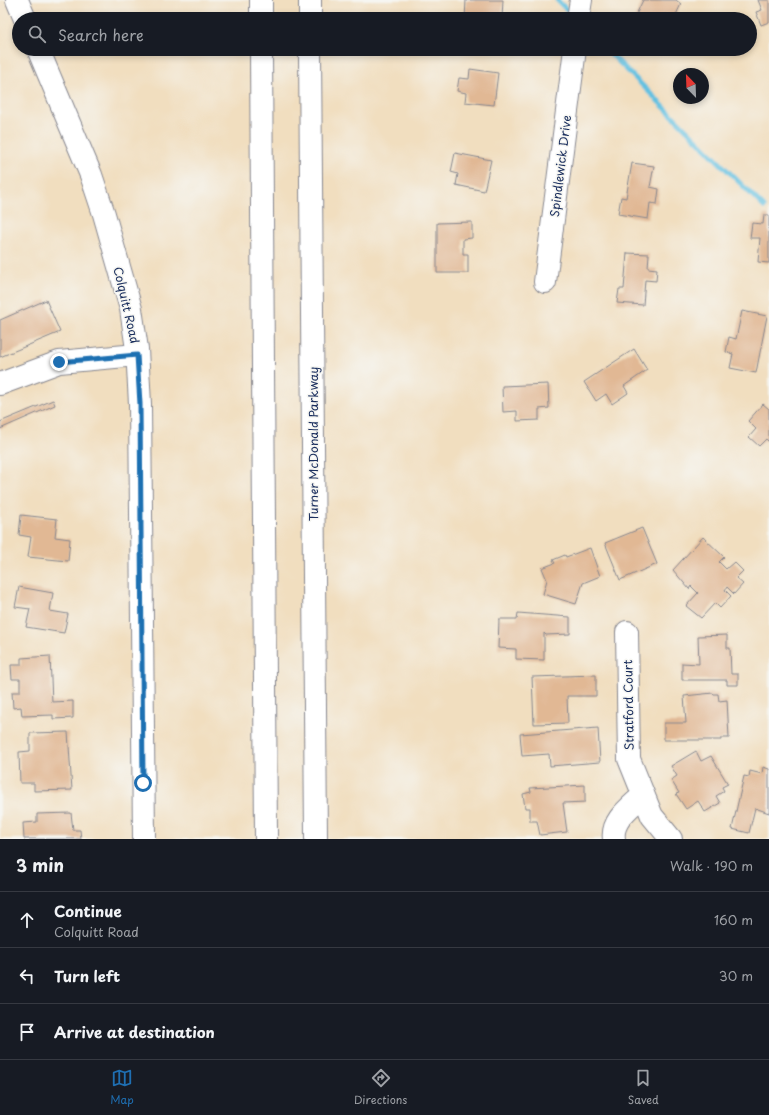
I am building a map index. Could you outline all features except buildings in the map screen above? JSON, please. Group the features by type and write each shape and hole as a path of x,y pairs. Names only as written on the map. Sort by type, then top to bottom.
{"main road":[{"path":"17,0 22,12"},
{"path":"261,0 261,12"},
{"path":"310,0 310,12"},
{"path":"579,12 581,0"},
{"name":"Colquitt Road","path":"41,56 91,175 104,214 131,309 137,355 140,404 144,839"},
{"path":"261,56 266,839"},
{"name":"Turner McDonald Parkway","path":"310,56 316,839"},
{"name":"Spindlewick Drive","path":"545,282 574,56"},
{"path":"0,384 59,362 137,355"},
{"name":"Stratford Court","path":"627,632 629,759 652,816 671,839"},
{"path":"614,839 613,832 619,819 643,795"}],"waterway":[{"path":"557,0 566,9"},
{"path":"613,56 764,207"}],"route":[{"path":"59,362 137,355 140,404 143,783"}]}
